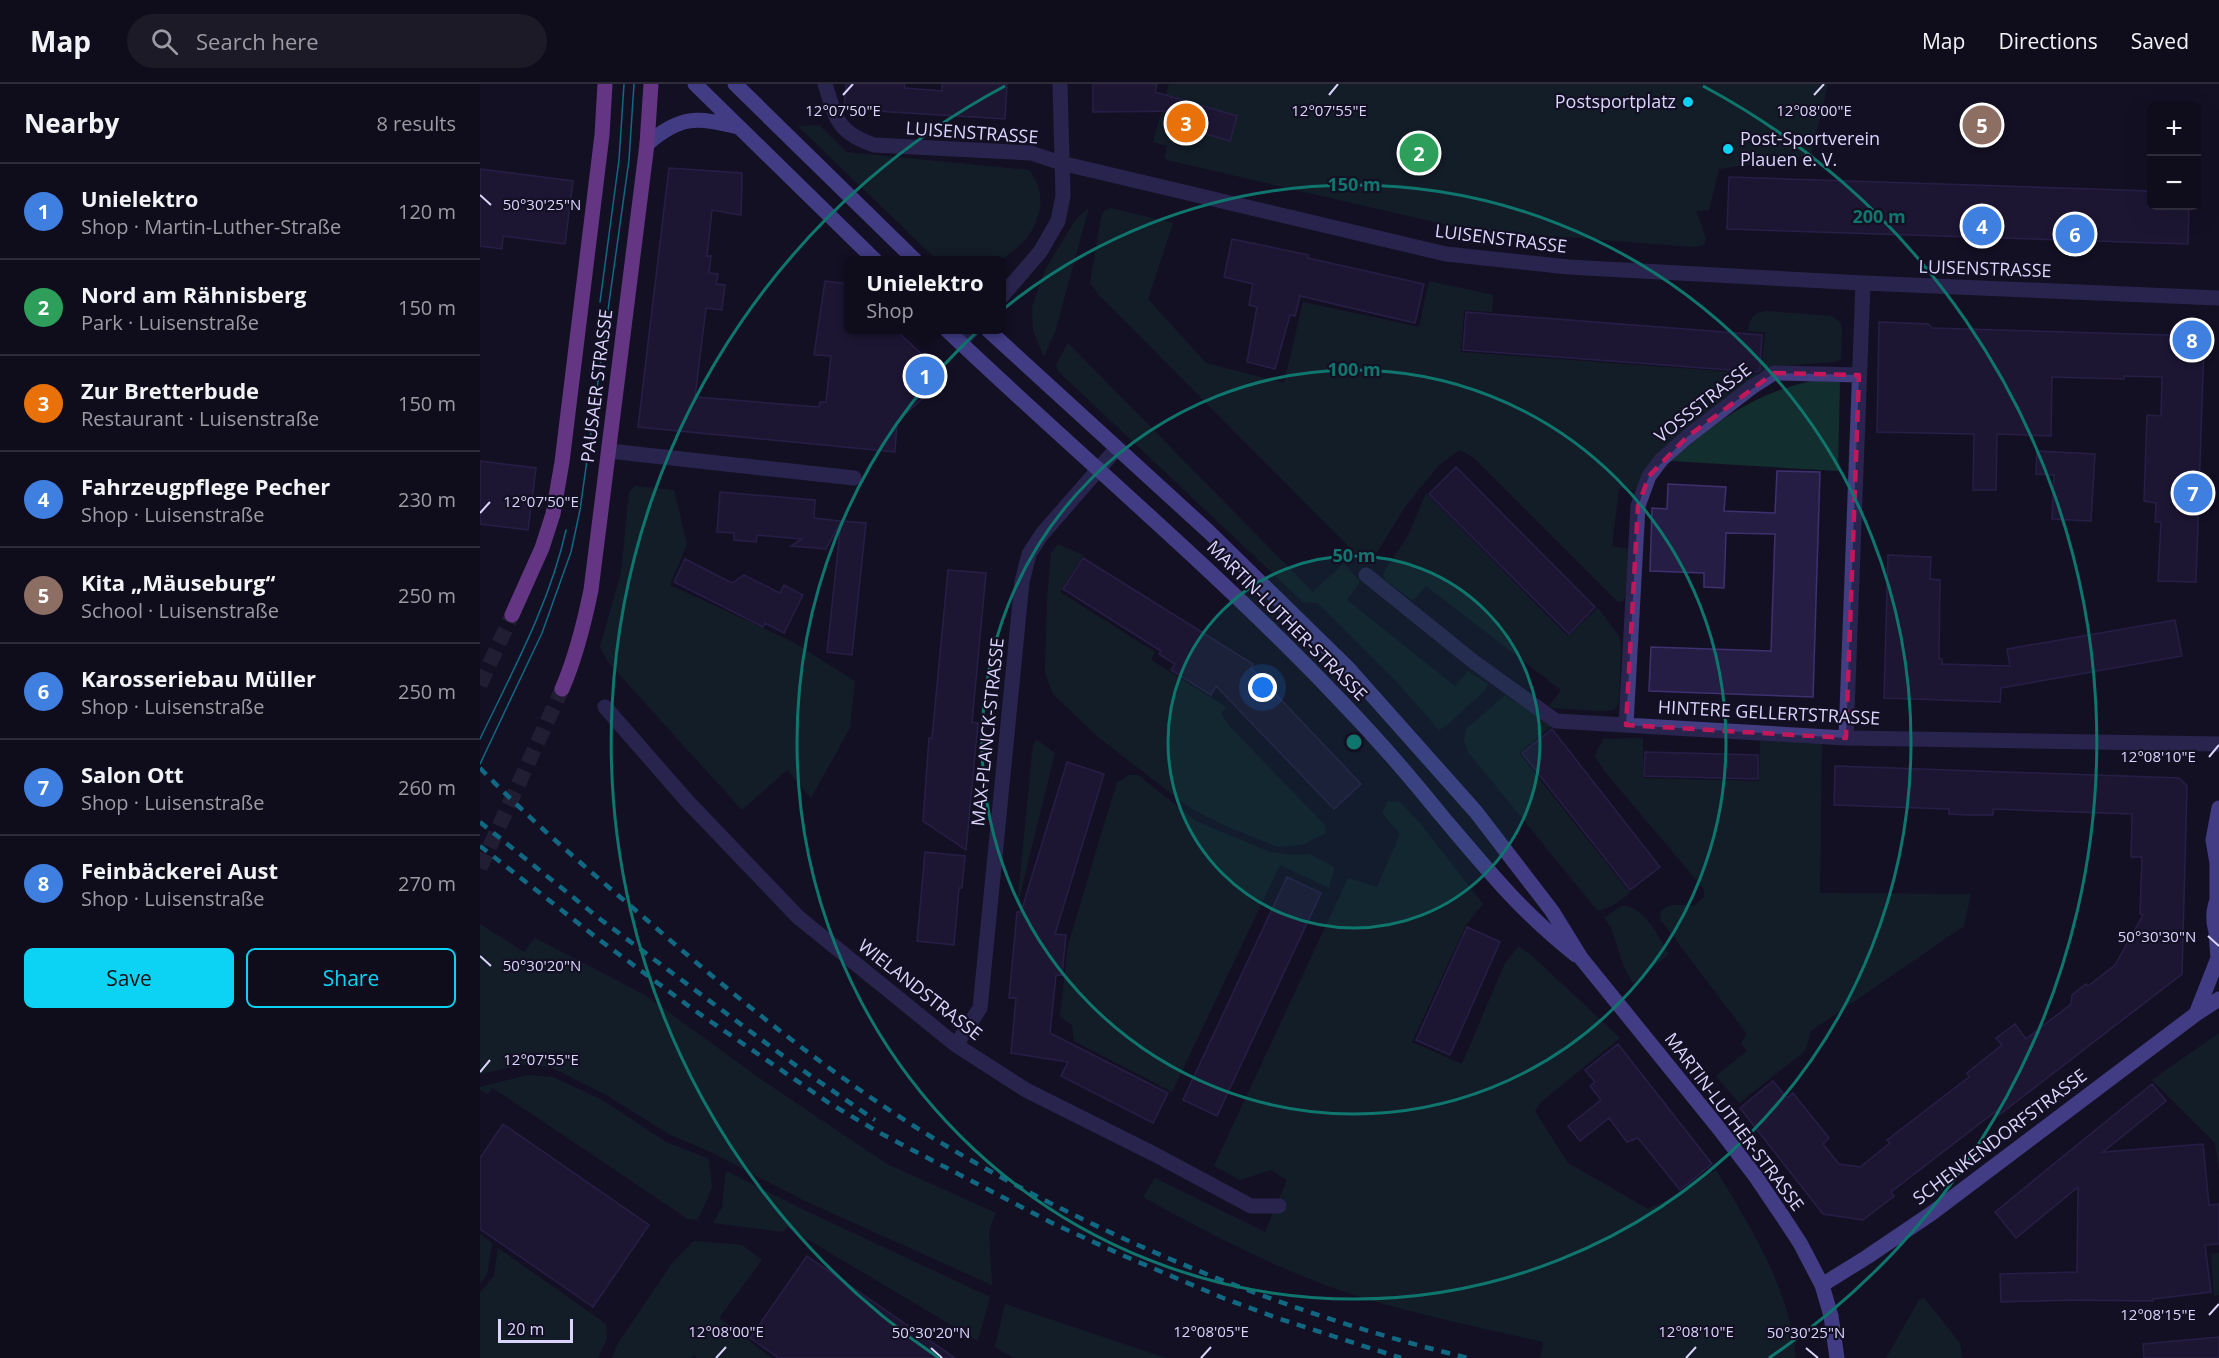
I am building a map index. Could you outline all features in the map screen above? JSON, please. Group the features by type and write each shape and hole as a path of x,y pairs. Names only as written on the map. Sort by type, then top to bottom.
{"main road":[{"name":"PAUSAER STRASSE","path":"512,615 542,548 553,514 602,135 605,84"},
{"name":"PAUSAER STRASSE","path":"562,689 577,649 591,590 647,144 651,84"},
{"path":"695,84 870,256"},
{"path":"735,84 910,256"},
{"path":"647,144 671,125 683,121 716,121 739,127"},
{"name":"MARTIN-LUTHER-STRASSE","path":"952,334 1223,583 1285,643 1339,698 1401,768 1500,886 1532,918 1581,958"},
{"name":"MARTIN-LUTHER-STRASSE","path":"992,334 1256,578 1347,667 1476,812 1552,910 1581,958 1756,1177 1800,1243 1822,1284 1831,1316 1837,1358"},
{"path":"2196,1014 2218,958 2214,910 2218,897 2217,863 2213,840 2219,808"},
{"name":"SCHENKENDORFSTRASSE","path":"1822,1284 1932,1213 2219,999"}],"street":[{"name":"LUISENSTRASSE","path":"825,84 837,121 846,131 874,145 1031,153 1061,163 1446,254 1568,267 1863,284 2219,298"},
{"path":"1006,291 1040,252 1058,221 1064,196 1061,163 1060,84"},
{"path":"1846,738 1863,284"},
{"path":"961,342 968,334"},
{"name":"VOSSSTRASSE","path":"1626,725 1638,506 1649,476 1661,460 1687,437 1774,373 1859,375"},
{"name":"MAX-PLANCK-STRASSE","path":"957,1045 980,1008 1022,582 1029,554 1042,534 1117,448"},
{"path":"609,451 854,478"},
{"name":"HINTERE GELLERTSTRASSE","path":"1366,575 1466,656 1556,720 1846,738 2219,744"},
{"name":"WIELANDSTRASSE","path":"605,707 688,802 798,917 957,1045 1026,1090 1251,1206 1279,1206"}],"highlighted area":[{"path":"1774,373 1859,375 1846,738 1626,725 1638,506 1649,476 1687,437"}],"green space":[{"path":"1169,84 1828,84 1811,155 1719,169 1709,210 1696,211 1706,238 1704,245 1694,247 1475,230 1167,160 1165,157 1167,146 1153,142"},
{"path":"819,125 846,152 1029,170 1035,178 1040,196 1036,222 1026,239 1006,256 933,256 798,126"},
{"path":"1089,207 1056,329 1044,357 1033,330 1032,307 1045,270 1074,222"},
{"path":"1111,208 1173,223 1148,299 1206,363 1284,383 1303,302 1419,327 1429,281 1493,295 1492,312 1464,310 1461,352 1761,374 1765,332 1748,331 1753,317 1766,311 1832,316 1840,322 1842,329 1841,359 1835,362 1778,366 1636,490 1619,488 1612,546 1629,549 1623,602 1617,601 1473,457 1460,450 1440,464 1407,504 1374,557 1366,561 1359,557 1100,296 1090,283 1101,218 1104,211"},
{"path":"1068,343 1313,592 1344,563 1360,582 1347,600 1455,686 1468,671 1488,684 1486,689 1439,730 1395,680 1318,603 1303,602 1058,371 1056,365"},
{"path":"1812,381 1840,382 1838,471 1671,461 1703,434 1736,411 1772,393"},
{"path":"635,486 674,490 687,544 670,585 793,642 855,681 850,728 811,798 787,770 742,810 608,662 600,647 621,573 629,492"},
{"path":"1426,493 1568,636 1598,608 1619,636 1621,647 1619,703 1614,710 1600,711 1549,706 1561,690 1426,586 1413,601 1386,581 1383,576 1386,568 1408,536"},
{"path":"1058,544 1083,555 1060,592 1155,652 1151,660 1226,707 1221,714 1230,727 1325,825 1326,833 1302,845 1278,847 1225,826 1190,808 1098,737 1053,694 1045,672 1047,601 1051,553"},
{"path":"1505,695 1552,726 1519,753 1630,893 1614,905 1598,911 1468,752 1464,740 1466,729"},
{"path":"1643,738 1643,778 1759,781 1760,741 1822,742 1820,893 1971,894 1964,926 1811,1031 1805,1051 1739,1103 1716,1076 1747,1051 1741,1043 1747,1034 1660,919 1663,909 1672,905 1694,906 1704,897 1704,889 1595,757 1604,739"},
{"path":"1037,740 1055,753 1017,907 1033,744"},
{"path":"1129,775 1138,775 1196,821 1270,852 1309,854 1333,866 1334,871 1329,888 1280,865 1172,1092 1074,1041 1072,1025 1060,1017 1068,945 1117,783"},
{"path":"1388,801 1400,802 1420,823 1483,904 1466,925 1412,1042 1462,1064 1505,963 1518,947 1529,953 1620,1038 1542,1101 1535,1111 1568,1163 1648,1209 1675,1197 1716,1170 1755,1237 1777,1283 1786,1308 1796,1358 1540,1358 1543,1342 1408,1310 1336,1289 1251,1253 1143,1197 1155,1178 1265,1232 1287,1180 1271,1170 1240,1180 1214,1166 1348,878 1377,887 1400,834 1382,813"},
{"path":"1622,906 1630,907 1644,917 1669,954 1633,983 1624,967 1611,927 1604,918"},
{"path":"480,924 524,952 535,938 645,995 762,1080 887,1164 996,1213 989,1231 992,1285 803,1200 713,1153 669,1134 608,1096 551,1067 524,1065 480,1074"},
{"path":"2219,1033 2219,1171 2215,1143 2152,1080"},
{"path":"528,1075 553,1077 604,1101 666,1142 709,1159 712,1188 698,1220 688,1219 493,1088 487,1094 480,1090 480,1087"},
{"path":"726,1171 990,1297 978,1341 787,1227 783,1232 713,1223 722,1207"},
{"path":"480,1234 492,1243 487,1275 480,1283"},
{"path":"694,1241 742,1245 762,1260 719,1318 772,1358 697,1358 694,1355 691,1358 612,1358 617,1345 673,1262"},
{"path":"498,1248 606,1324 607,1338 598,1358 480,1358 480,1293 494,1276"},
{"path":"2219,1253 2219,1295 2214,1296 2211,1254"},
{"path":"1924,1298 1960,1343 1962,1358 1886,1358 1919,1300"},
{"path":"1005,1304 1166,1358 1014,1358 995,1347"}],"building":[{"path":"846,84 905,84 904,88 942,91 942,84 1007,84 1005,119 844,109"},
{"path":"1093,84 1157,84 1155,92 1237,116 1230,141 1179,126 1184,111 1093,112"},
{"path":"669,168 742,173 741,215 712,210 707,256 711,256 709,273 718,274 716,284 725,285 722,310 706,308 695,397 819,407 820,402 826,402 831,356 814,355 825,281 844,284 844,334 900,334 929,361 927,395 897,421 895,452 638,427"},
{"path":"480,169 573,181 565,244 503,236 502,249 480,246"},
{"path":"1729,177 2147,191 2147,210 2189,210 2188,244 1727,229"},
{"path":"1232,239 1309,255 1308,258 1424,284 1415,323 1300,296 1295,316 1290,315 1275,369 1247,362 1257,307 1249,305 1253,284 1224,277"},
{"path":"1466,312 1762,335 1760,371 1463,350"},
{"path":"1879,322 1928,324 1932,328 2198,336 2204,343 2196,582 2158,581 2161,522 2155,522 2156,503 2144,501 2147,415 2161,416 2162,377 2124,376 2124,379 2052,377 2051,436 1997,434 1996,490 1973,490 1974,434 1877,432"},
{"path":"2037,451 2095,454 2091,521 2052,519 2054,475 2036,474"},
{"path":"480,461 536,468 528,530 480,524"},
{"path":"1456,467 1595,607 1569,634 1429,494"},
{"path":"1777,471 1820,472 1813,697 1649,691 1651,647 1771,651 1775,534 1726,533 1724,588 1704,587 1704,573 1650,571 1652,508 1667,509 1668,484 1726,487 1724,511 1775,513"},
{"path":"720,492 815,500 814,518 841,521 826,549 791,546 802,539 757,535 756,542 734,540 734,533 717,532"},
{"path":"841,521 866,523 852,655 827,652"},
{"path":"1888,555 1931,557 1930,579 1940,580 1939,659 1942,659 1942,664 2010,666 2007,649 2175,620 2182,656 2001,688 2000,702 1884,698"},
{"path":"1083,558 1253,664 1251,668 1361,784 1334,809 1216,686 1211,695 1171,670 1175,664 1159,654 1161,651 1063,589"},
{"path":"685,559 732,583 744,575 780,593 784,585 803,595 784,633 765,623 763,627 674,582"},
{"path":"948,570 986,573 972,722 978,723 966,850 923,821 929,738 932,738"},
{"path":"1552,729 1660,867 1630,890 1522,753"},
{"path":"1645,752 1758,755 1758,779 1644,776"},
{"path":"1067,762 1104,774 1055,934 1066,935 1062,975 1056,975 1050,1033 1168,1093 1153,1123 1061,1076 1068,1062 1011,1053 1016,998 1009,998 1017,912 1021,912"},
{"path":"1835,766 2179,778 2187,786 2182,974 1999,1115 1996,1111 1891,1192 1894,1196 1863,1220 1823,1214 1740,1108 1773,1081 1787,1098 1793,1093 1829,1138 1823,1144 1839,1164 1860,1167 1890,1143 1887,1140 1969,1077 1967,1073 2002,1045 1996,1038 2015,1024 2026,1039 2071,1004 2072,995 2115,965 2143,915 2140,914 2142,857 2131,857 2132,814 1993,809 1993,815 1967,815 1949,814 1949,809 1834,805"},
{"path":"925,852 965,856 962,888 959,888 954,945 917,941"},
{"path":"1287,877 1321,893 1217,1116 1183,1100"},
{"path":"1467,927 1500,942 1450,1055 1416,1040"},
{"path":"1618,1044 1712,1164 1680,1190 1638,1138 1627,1142 1609,1118 1580,1141 1568,1126 1601,1100 1590,1086 1595,1082 1585,1070"},
{"path":"2152,1084 2166,1101 2103,1152 2203,1144 2209,1205 2219,1204 2219,1244 2205,1245 2211,1292 2153,1299 2153,1301 2001,1302 2000,1274 2077,1272 2078,1187 2016,1238 1995,1212"},
{"path":"503,1124 649,1225 593,1307 480,1229 480,1158"},
{"path":"807,1256 955,1358 779,1358 750,1338"},
{"path":"2219,1337 2219,1358 2144,1358 2143,1344"}],"tunnel":[{"path":"480,685 512,615"},
{"path":"480,868 562,689"}],"tram line":[{"path":"600,302 619,160 624,84"},
{"path":"480,764 542,633 571,552 580,510 629,160 634,84"},
{"path":"480,739 540,611 566,530"}],"railway":[{"path":"480,768 578,861 751,1008 827,1067 948,1147 1072,1214 1200,1272 1333,1320 1468,1358"},
{"path":"480,822 600,919 798,1067 875,1120"},
{"path":"480,846 597,938 694,1010 829,1103 880,1133 1052,1223 1122,1255 1223,1298 1401,1358"}],"place":[{"name":"Postsportplatz","path":"1688,102"},
{"name":"Zur Bretterbude","path":"1186,123"},
{"name":"Kita „Mäuseburg“","path":"1982,125"},
{"name":"Post-Sportverein Plauen e. V.","path":"1728,149"},
{"name":"Nord am Rähnisberg","path":"1419,153"},
{"name":"Fahrzeugpflege Pecher","path":"1982,226"},
{"name":"Karosseriebau Müller","path":"2075,234"},
{"name":"Feinbäckerei Aust","path":"2192,340"},
{"name":"Unielektro","path":"925,376"},
{"name":"Salon Ott","path":"2193,493"}]}
